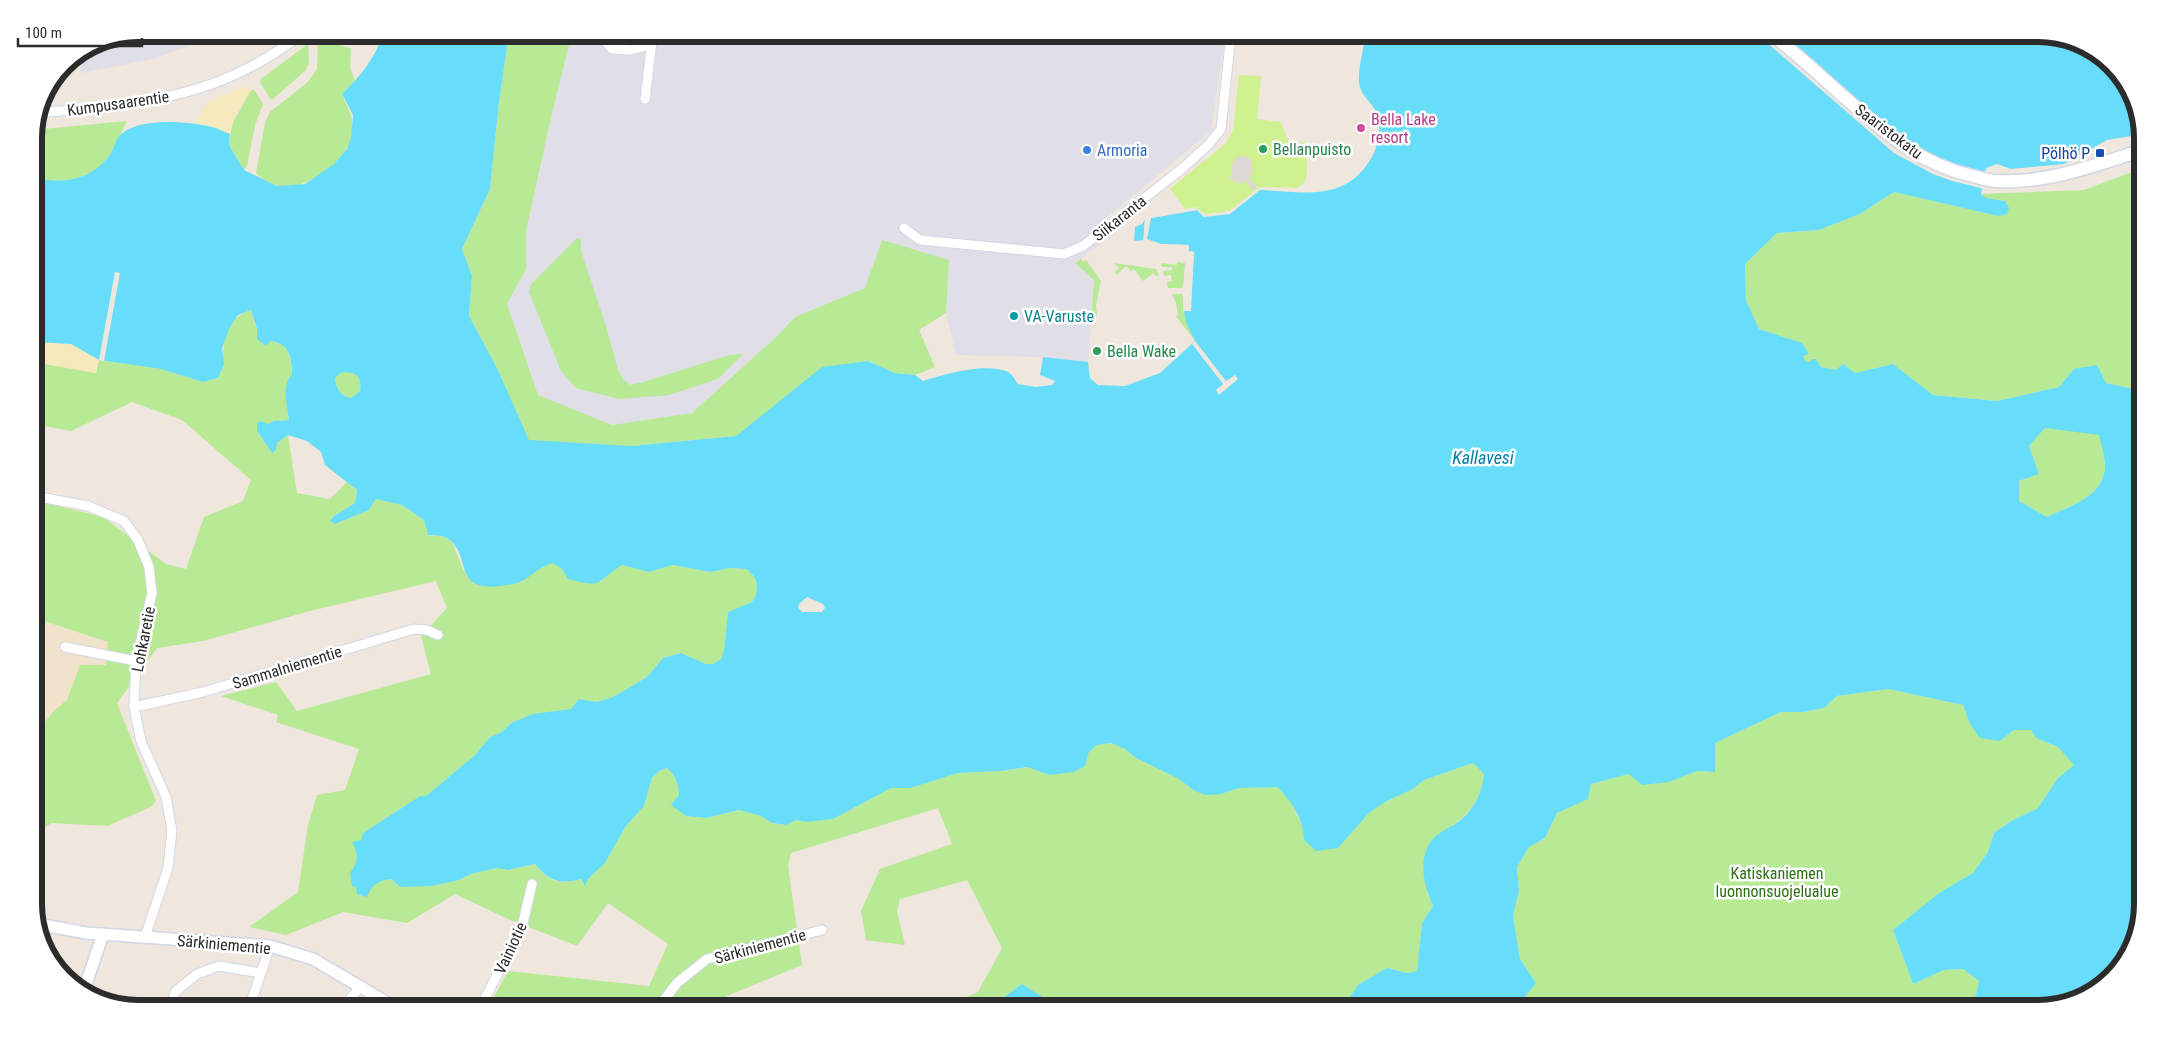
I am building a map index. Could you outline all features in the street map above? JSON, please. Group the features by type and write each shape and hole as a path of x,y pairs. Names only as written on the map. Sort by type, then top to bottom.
{"main road":[{"name":"Saaristokatu","path":"1781,42 1889,136 1910,151 1931,162 1960,173 1995,181 2041,178 2134,153"}],"street":[{"name":"Siikaranta","path":"904,228 920,240 939,242 1064,254 1084,246 1183,168 1216,136 1220,129 1230,42"},
{"name":"Kumpusaarentie","path":"46,112 154,100 208,85 253,66 288,43"},
{"path":"606,43 612,49 631,50 651,45 645,98"},
{"name":"Lohkaretie","path":"43,498 88,506 124,521 138,540 149,567 152,593 136,660 134,707 141,741 166,796 172,831 168,868 145,937"},
{"name":"Sammalniementie","path":"134,707 203,692 414,629 427,630 438,635"},
{"path":"65,647 136,660"},
{"name":"Vainiotie","path":"485,999 522,926 532,884"},
{"name":"Särkiniementie","path":"45,925 86,933 270,946 313,960 382,999"},
{"name":"Särkiniementie","path":"665,999 678,983 707,959 822,930"},
{"path":"86,984 103,934"},
{"path":"252,999 270,946"},
{"path":"173,999 175,992 198,974 218,966 261,973"},
{"path":"350,999 361,986"}],"shaded area":[{"path":"1224,42 1211,131 1105,219 1115,232 1075,263 1094,280 1088,362 1043,357 956,355 946,313 949,260 865,288 795,317 774,339 692,413 612,425 537,395 507,304 526,269 526,231 570,43"},
{"path":"197,43 153,59 81,73 80,62 90,55 120,44"},
{"path":"1237,156 1249,157 1251,160 1253,171 1249,179 1258,186 1252,191 1247,181 1240,184 1229,178 1229,176 1232,176 1232,165"},
{"path":"43,620 108,642 106,665 80,665 67,700 43,724"}],"green space":[{"path":"318,43 331,43 351,48 350,67 355,81 342,94 351,114 353,124 351,138 347,148 340,157 321,174 297,185 286,187 273,184 256,173 265,123 270,112 308,82 317,69"},
{"path":"508,43 570,43 526,231 526,269 507,304 538,395 612,425 692,413 774,339 795,317 865,288 882,240 949,260 946,313 919,330 935,367 915,375 895,373 868,361 822,368 736,436 632,446 529,441 497,368 469,316 472,276 462,249 490,189 499,102"},
{"path":"308,44 309,62 306,70 273,99 270,99 260,82 261,79"},
{"name":"Bellanpuisto","path":"1239,75 1261,76 1257,119 1281,122 1288,141 1306,143 1307,171 1305,182 1297,188 1260,187 1229,211 1205,214 1196,207 1185,209 1170,189 1226,143 1233,130"},
{"path":"251,90 254,90 263,104 255,125 247,166 244,170 229,145 232,124"},
{"path":"127,121 111,153 104,162 87,175 66,180 43,179 43,129"},
{"path":"2134,171 2134,389 2106,383 2074,369 2059,387 1997,401 1933,395 1893,364 1855,373 1843,364 1836,371 1805,361 1803,356 1809,354 1802,343 1759,329 1746,300 1745,264 1777,233 1819,230 1860,214 1894,192 1998,216 2005,201 1985,198 1981,194 2084,190"},
{"path":"577,238 581,239 581,251 606,326 618,370 624,380 630,385 729,355 743,354 718,379 669,395 619,399 576,388 561,371 529,292 531,284"},
{"path":"1081,259 1083,262 1086,260 1101,281 1096,305 1097,316 1091,321 1094,280 1075,263"},
{"path":"1177,262 1185,263 1183,288 1168,288 1167,282 1172,281 1171,275 1164,276 1163,271 1172,270 1172,267 1162,267 1161,263 1177,265"},
{"path":"1114,263 1156,269 1159,276 1153,273 1143,281 1134,269 1131,271 1126,266 1116,275 1115,272 1119,268"},
{"path":"1172,294 1183,294 1183,310 1195,341 1176,316 1178,315 1176,303"},
{"path":"251,310 257,329 263,336 284,347 291,361 292,374 286,390 289,420 274,421 257,431 266,444 277,443 288,435 297,493 330,499 347,482 357,491 355,503 334,516 335,524 369,510 376,499 402,505 424,520 428,535 446,537 453,544 463,569 473,583 521,582 541,566 554,563 562,569 569,579 601,582 610,572 622,565 649,572 673,565 710,572 730,568 746,569 753,575 757,583 756,595 752,602 728,613 724,650 721,659 713,664 706,664 681,653 663,658 647,677 613,697 596,702 579,700 571,709 511,723 502,732 490,737 475,755 426,796 420,796 363,833 356,864 350,873 370,888 378,881 391,879 400,887 459,880 471,874 497,868 508,870 535,864 550,878 561,882 581,879 584,885 605,863 626,826 644,806 652,778 659,771 668,768 675,777 679,791 679,795 672,805 686,816 706,818 739,810 761,816 772,823 786,825 796,820 807,822 833,819 891,788 911,788 958,773 1001,771 1027,767 1049,775 1085,766 1089,752 1097,745 1111,743 1125,749 1136,758 1179,779 1193,790 1221,794 1239,788 1277,787 1290,800 1304,830 1338,848 1370,812 1387,801 1413,789 1424,780 1473,763 1484,774 1481,791 1470,810 1452,826 1427,893 1433,906 1422,923 1417,971 1407,973 1387,968 1358,985 1348,999 1046,999 1022,984 1001,999 961,999 978,992 1002,948 967,880 900,899 897,911 905,945 866,940 861,911 880,869 952,844 938,808 791,853 788,866 802,965 720,999 493,999 508,971 649,986 668,944 608,903 577,946 508,919 455,894 407,923 343,912 286,935 249,927 298,892 308,825 317,795 345,790 359,749 276,722 278,715 221,696 276,682 297,711 431,674 421,636 447,608 436,581 310,611 203,641 157,648 117,703 156,801 151,807 107,826 52,823 43,827 43,724 67,700 80,665 106,665 108,642 43,620 43,502 103,517 166,564 186,569 204,517 243,501 251,480 182,420 132,402 71,431 43,426 43,364 96,373 99,360 161,369 203,382 218,378 225,338 232,322 240,315"},
{"path":"342,372 354,374 359,378 360,391 351,398 341,393 336,385 335,378"},
{"path":"2045,428 2099,434 2105,466 2099,486 2092,493 2075,504 2047,517 2019,501 2019,481 2039,474 2029,446"},
{"name":"Katiskaniemen luonnonsuojelualue","path":"1888,689 1963,705 1970,724 2000,741 2014,730 2031,730 2036,738 2058,747 2075,765 2058,778 2038,808 2011,821 1994,833 1988,852 1973,873 1939,893 1893,930 1913,984 1944,970 1963,969 1979,981 1973,999 1523,999 1536,983 1520,959 1513,915 1519,891 1517,867 1529,847 1545,838 1557,813 1587,799 1591,784 1629,774 1669,782 1697,771 1714,772 1715,743 1781,712 1804,712 1824,708 1837,696"}],"sand":[{"path":"245,86 251,90 236,114 230,134 214,127 193,124 210,101"},
{"path":"43,342 71,344 99,360 96,373 43,364"}],"water":[{"name":"Kallavesi","path":"1365,42 2039,42 2057,44 2081,52 2102,66 2111,75 2125,96 2133,120 2134,136 2107,140 2064,164 2011,169 1997,164 1986,168 1981,194 1986,198 2005,201 2009,208 2007,214 1998,216 1894,192 1860,214 1819,230 1777,233 1745,264 1746,300 1759,329 1802,343 1809,354 1803,356 1805,361 1810,362 1812,359 1816,359 1821,367 1836,370 1843,364 1855,373 1893,364 1933,395 1997,401 2059,387 2074,369 2097,365 2106,383 2134,389 2134,910 2133,922 2125,946 2111,967 2087,987 2051,999 1973,999 1979,981 1963,969 1944,970 1913,984 1893,930 1939,893 1973,873 1988,852 1994,833 2011,821 2038,808 2058,778 2074,765 2058,747 2036,738 2031,730 2014,730 2000,741 1980,738 1970,724 1963,705 1888,689 1837,696 1824,708 1804,712 1781,712 1715,743 1715,772 1697,771 1669,782 1642,785 1629,774 1591,784 1588,799 1557,813 1545,838 1529,847 1517,867 1519,891 1513,915 1520,959 1536,983 1523,999 1348,999 1358,985 1387,968 1407,973 1417,971 1422,923 1433,906 1424,879 1423,869 1426,851 1430,842 1437,835 1466,815 1475,803 1481,789 1484,774 1473,763 1424,780 1413,789 1387,801 1370,812 1338,848 1316,851 1304,840 1302,825 1296,811 1277,787 1239,788 1221,794 1205,795 1193,790 1179,779 1136,758 1125,749 1111,743 1097,745 1089,752 1085,766 1074,772 1049,775 1027,767 1001,771 958,773 911,788 891,788 833,819 807,822 796,820 786,825 772,823 761,816 739,810 706,818 686,816 671,805 679,795 679,791 674,777 667,768 659,771 652,778 644,806 626,826 605,863 588,879 585,886 581,879 566,882 550,878 535,864 508,870 497,868 432,886 400,887 391,879 376,884 367,897 357,894 356,887 352,886 350,873 357,858 352,842 361,840 363,833 420,796 426,796 475,755 490,737 502,732 511,723 533,714 571,709 579,699 596,702 613,697 647,677 663,658 681,653 706,664 713,664 721,659 724,650 728,612 752,602 756,595 757,583 753,575 746,569 730,568 710,572 673,565 649,572 622,565 598,582 588,583 568,579 562,569 553,563 542,567 518,583 485,586 475,583 469,578 455,545 445,537 428,535 424,520 402,505 376,499 369,510 335,524 330,521 334,516 355,503 357,490 325,465 321,452 307,441 288,435 277,443 276,450 272,453 257,431 257,423 261,421 268,424 274,421 289,420 286,390 292,374 292,368 290,357 285,348 276,342 270,341 266,346 257,339 257,329 251,310 238,315 230,327 222,348 224,364 218,378 203,382 161,369 99,360 71,344 43,342 43,179 65,180 85,175 94,171 102,164 111,154 118,137 128,129 151,123 178,122 202,125 230,134 229,145 244,170 277,186 305,184 334,164 347,149 351,138 353,115 342,94 355,81 380,43 508,43 499,102 490,189 462,249 472,276 469,316 497,368 529,440 632,446 736,436 822,367 868,361 895,373 915,375 923,381 966,370 989,368 1008,372 1018,384 1036,387 1052,385 1055,381 1040,375 1043,357 1088,362 1090,378 1098,385 1125,386 1160,373 1195,341 1186,322 1184,311 1190,311 1194,252 1189,251 1189,245 1161,244 1147,240 1134,241 1135,227 1142,224 1145,219 1197,210 1204,217 1230,214 1260,190 1321,192 1348,183 1360,173 1370,160 1378,143 1378,117 1376,111 1364,96 1359,82","holes":["342,372 357,376 360,382 360,391 351,398 339,391 335,378","2045,428 2099,435 2105,462 2103,477 2099,486 2092,493 2075,504 2047,517 2019,501 2019,481 2039,474 2029,446","807,597 823,604 825,608 822,612 802,612 798,608 799,604"]},
{"path":"1022,984 1046,999 1001,999"}],"pier":[{"path":"1766,42 1792,42 1890,129 1921,150 1958,165 1987,172 1985,189 1933,174 1894,153"},
{"path":"1196,208 1197,210 1151,218 1147,239 1161,244 1189,245 1189,251 1194,252 1191,311 1184,311 1184,309 1188,309 1191,254 1186,251 1187,247 1161,247 1148,242 1143,244 1145,217"},
{"path":"115,272 120,273 104,361 99,360"},
{"path":"1195,341 1226,381 1235,375 1238,379 1219,395 1216,390 1223,384 1192,344"}],"place":[{"name":"Bella Lake resort","path":"1361,128"},
{"name":"Bellanpuisto","path":"1263,149"},
{"name":"Armoria","path":"1087,150"},
{"name":"Pölhö P","path":"2100,153"},
{"name":"VA-Varuste","path":"1014,316"},
{"name":"Bella Wake","path":"1097,351"}]}
